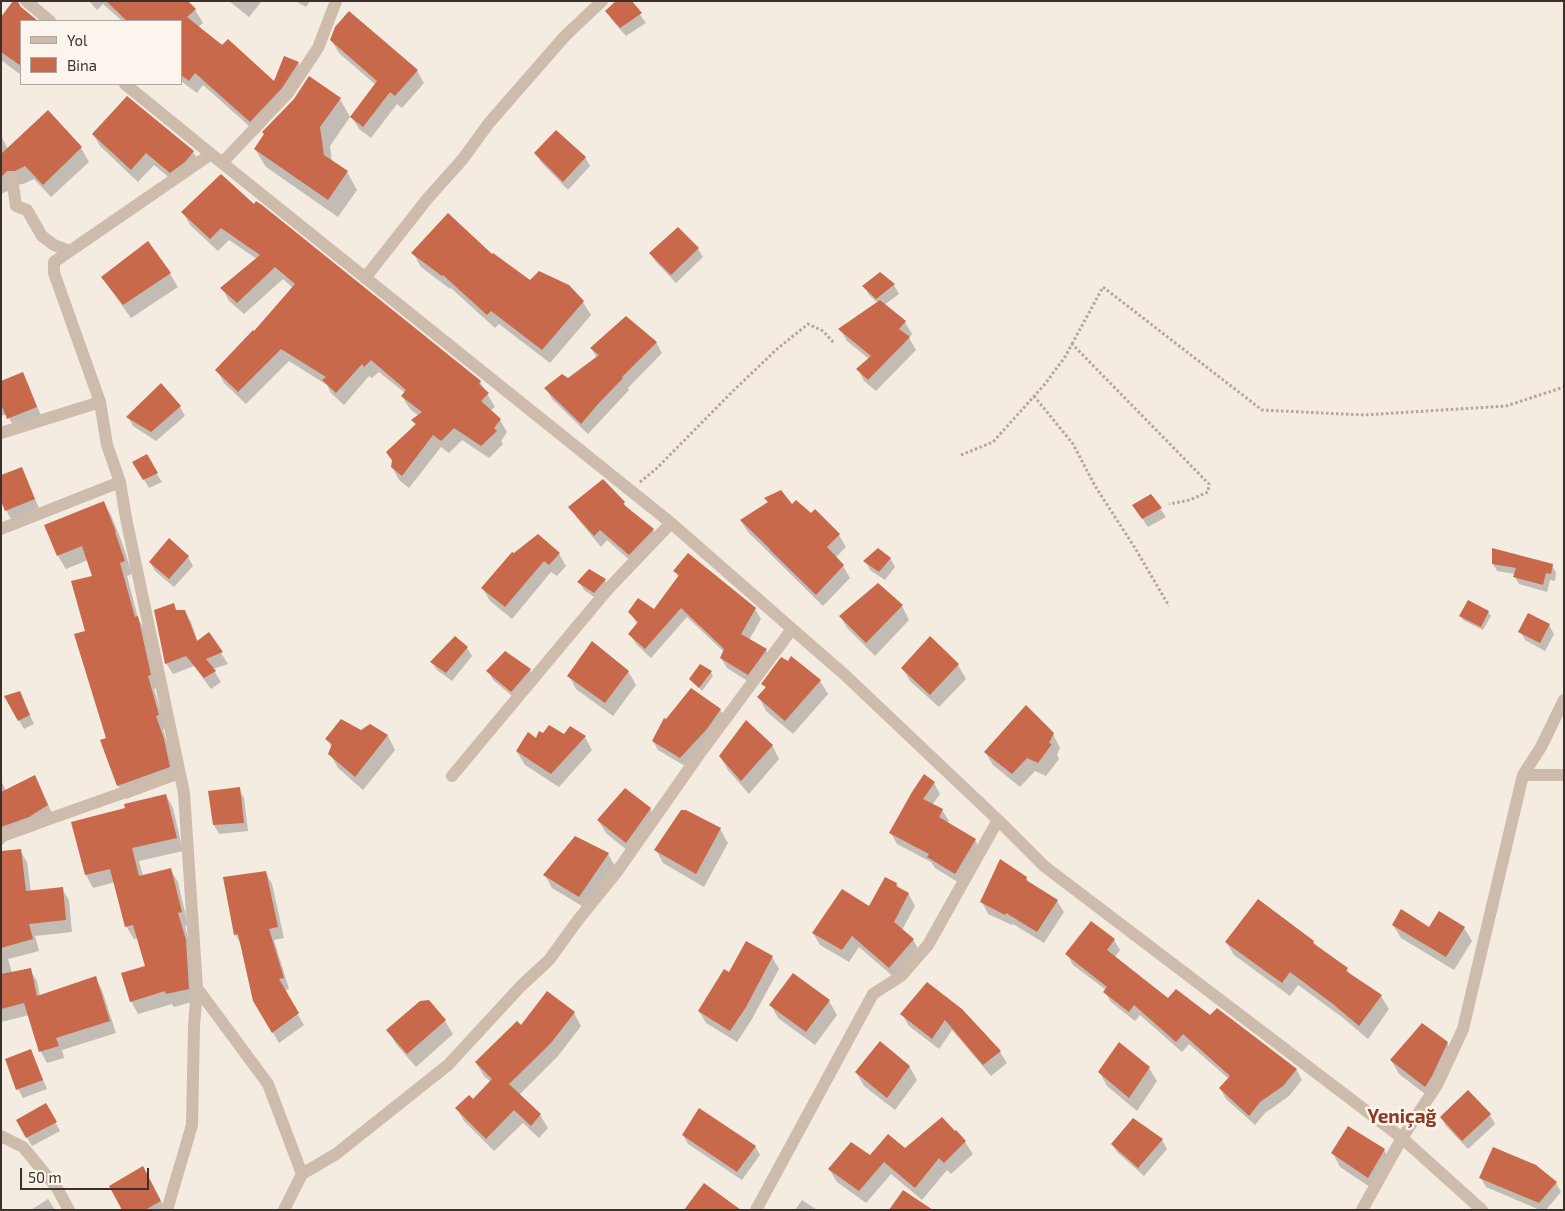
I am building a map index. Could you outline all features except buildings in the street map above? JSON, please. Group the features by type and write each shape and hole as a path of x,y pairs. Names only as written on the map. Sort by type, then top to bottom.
{"street":[{"path":"26,1 49,20"},
{"path":"222,163 288,93 318,48 336,1"},
{"path":"365,278 422,205 462,160 489,123 566,36 602,1"},
{"path":"126,85 671,523 846,676 1044,866 1402,1138 1482,1210"},
{"path":"167,1210 192,1125 194,1026 197,988 184,794 120,482 107,445 100,402 54,273 54,262 211,154"},
{"path":"12,178 16,206 27,210 42,236 54,245 70,251"},
{"path":"1,433 100,402"},
{"path":"1,530 120,482"},
{"path":"452,776 609,588 671,523"},
{"path":"284,1210 302,1174 336,1154 448,1065 520,986 549,960 616,873 698,756 792,629"},
{"path":"1362,1210 1402,1138 1437,1085 1463,1029 1523,775 1542,748 1564,700"},
{"path":"1,836 179,773"},
{"path":"1523,775 1564,775"},
{"path":"756,1210 873,994 901,976 928,945 998,820"},
{"path":"197,988 268,1084 302,1174"},
{"path":"1,1136 23,1147 57,1188 69,1210"}],"path":[{"path":"961,455 993,442 1034,396 1060,364 1103,287 1262,410 1364,415 1506,406 1564,387"},
{"path":"630,490 656,469 703,420 771,355 808,324 823,330 834,343"},
{"path":"1072,344 1209,484 1208,492 1190,500 1169,504"},
{"path":"1034,396 1073,444 1094,484 1169,606"}],"district":[{"name":"Yeniçağ","path":"1402,1117"}]}
